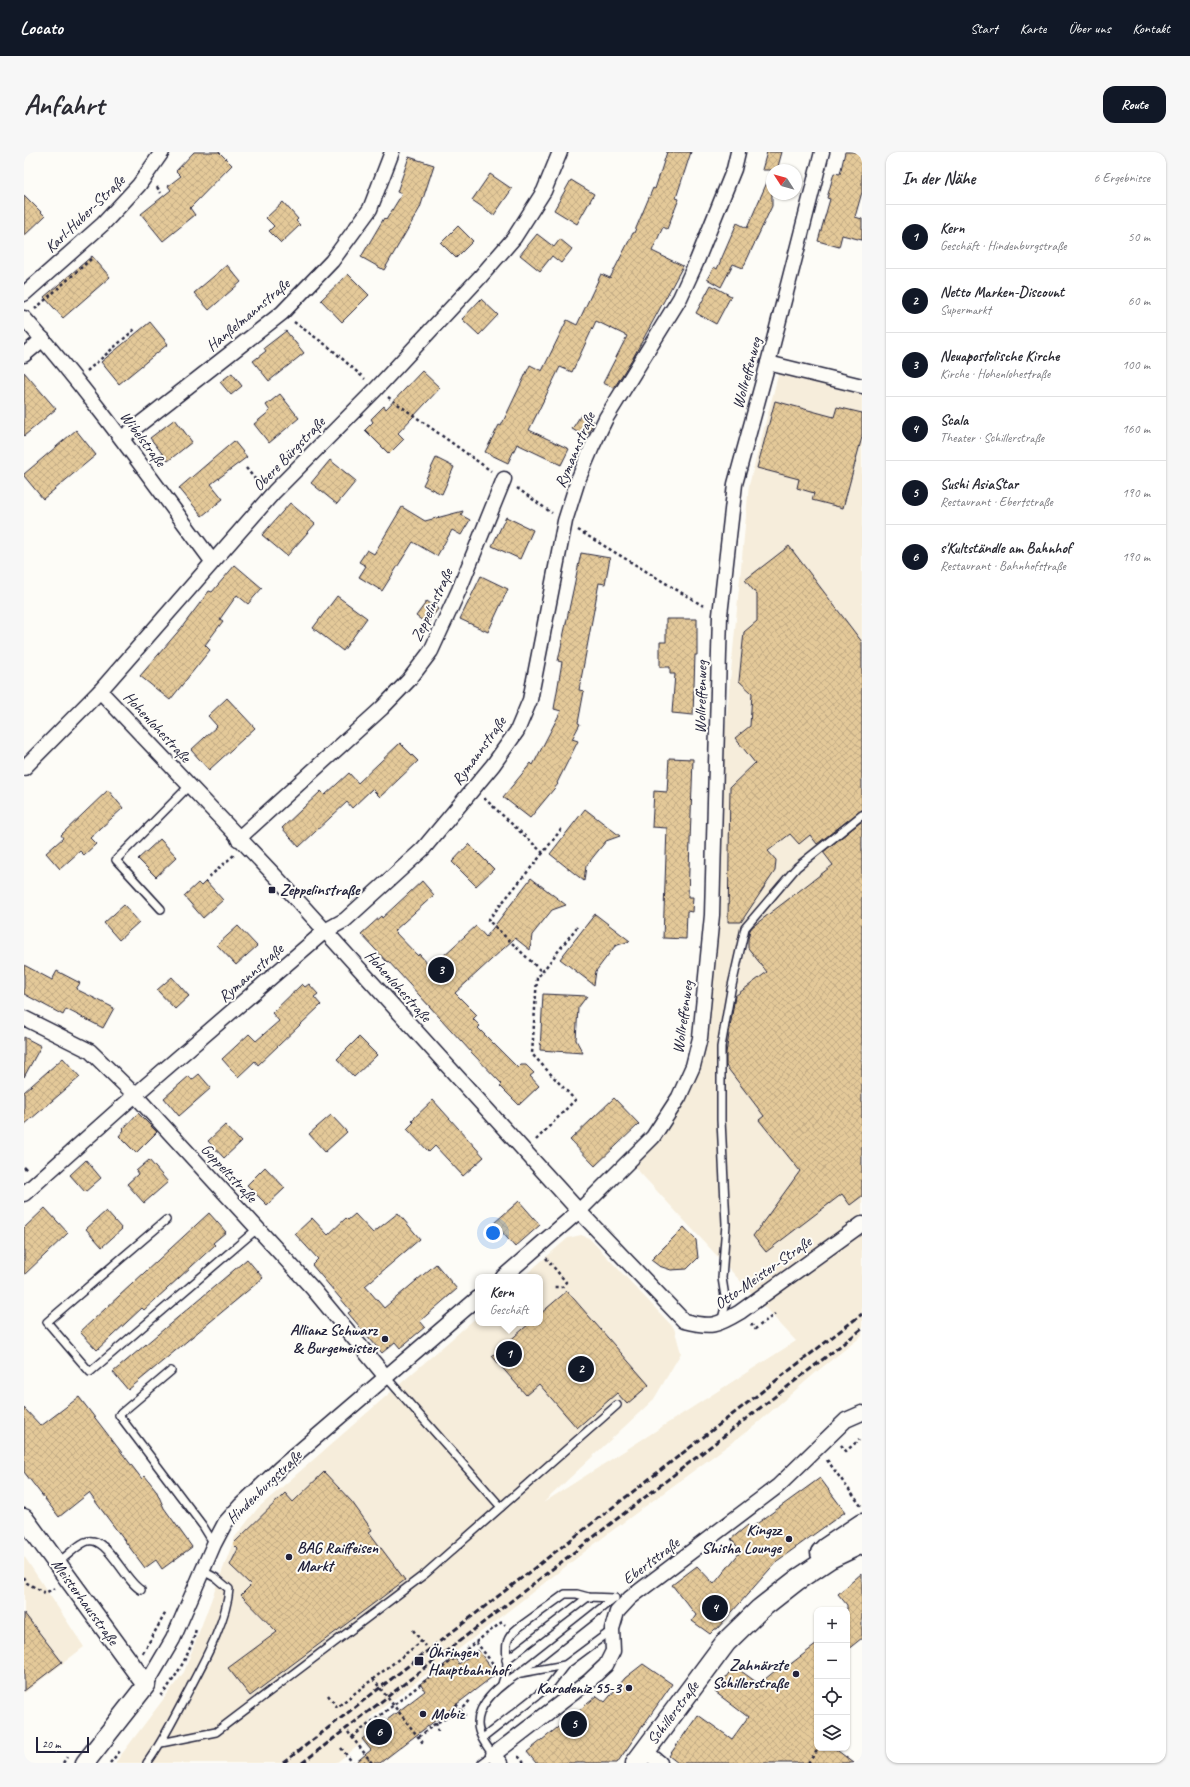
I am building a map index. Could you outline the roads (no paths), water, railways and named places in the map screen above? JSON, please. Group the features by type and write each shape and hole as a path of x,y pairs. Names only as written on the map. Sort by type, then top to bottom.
{"main road":[{"name":"Schillerstraße","path":"797,1580 826,1548 862,1524"},
{"name":"Schillerstraße","path":"640,1757 726,1642 760,1609 797,1580 830,1558 862,1543"}],"street":[{"name":"Karl-Huber-Straße","path":"24,294 103,224 139,185 162,152"},
{"name":"Hanßelmannstraße","path":"122,438 282,313 332,261 370,209 392,152"},
{"name":"Obere Bürgstraße","path":"24,768 100,691 166,617 212,561 270,497 381,383 481,276 514,238 544,191 560,152"},
{"name":"Rymannstraße","path":"24,1194 135,1095 325,931 345,920 423,849 474,789 517,731 530,700 565,521 578,480 606,418 680,298 696,263 734,169 738,152"},
{"name":"Wollreffenweg","path":"579,1211 653,1137 679,1097 693,1066 700,1038 712,915 720,616 735,484 768,363 822,152"},
{"name":"Wibelstraße","path":"24,318 43,339 122,438 212,561"},
{"path":"24,355 43,339"},
{"path":"768,363 862,386"},
{"name":"Zeppelinstraße","path":"242,843 382,708 409,680 431,651 459,590 504,479"},
{"name":"Hohenlohestraße","path":"100,691 325,931 579,1211"},
{"name":"Goppeltstraße","path":"24,1018 90,1051 135,1095 313,1289 386,1377"},
{"path":"506,1274 579,1211"},
{"name":"Otto-Meister-Straße","path":"579,1211 684,1321 702,1326 721,1324 740,1312 862,1224"},
{"name":"Hindenburgstraße","path":"85,1763 146,1685 174,1639 214,1544 225,1523 241,1505 280,1468 475,1301"},
{"name":"Ebertstraße","path":"491,1760 589,1681 606,1665 613,1651 612,1629 617,1612 630,1598 778,1486 846,1420 862,1413"},
{"name":"Meisterhausstraße","path":"24,1518 146,1685"},
{"path":"640,1757 660,1763"}],"lane":[{"name":"Hohenlohestraße","path":"162,909 116,860 189,786"},
{"path":"721,1324 726,1303 722,1278 726,1224 721,1120 722,1047 731,990 745,928 796,867 862,815"},
{"path":"166,1220 46,1322 90,1372 257,1229"},
{"path":"171,1371 119,1415 203,1526 214,1544"},
{"path":"386,1377 501,1507"},
{"path":"161,1743 216,1732 425,1574 617,1405"},
{"path":"57,1563 86,1542 96,1541 104,1546 128,1579 135,1587 141,1590"},
{"path":"147,1763 161,1743 206,1657 228,1603 229,1589 216,1578 203,1572"},
{"path":"502,1684 506,1671 505,1647 511,1634 565,1594 577,1594 588,1597 630,1598"},
{"path":"506,1660 588,1597"},
{"path":"491,1760 478,1724 480,1714 489,1698 502,1684 518,1674 614,1598"},
{"path":"483,1738 548,1686 565,1665 612,1629"},
{"path":"518,1674 565,1665"}],"railway":[{"path":"283,1763 862,1314"},
{"path":"302,1763 862,1329"}],"place":[{"name":"Zeppelinstraße","path":"272,890"},
{"name":"Neuapostolische Kirche","path":"441,970"},
{"name":"Allianz Schwarz & Burgemeister","path":"385,1339"},
{"name":"Kern","path":"509,1354"},
{"name":"Netto Marken-Discount","path":"581,1369"},
{"name":"Kingzz Shisha Lounge","path":"789,1539"},
{"name":"BAG Raiffeisen Markt","path":"289,1557"},
{"name":"Scala","path":"715,1608"},
{"name":"Öhringen Hauptbahnhof","path":"419,1661"},
{"name":"Zahnärzte Schillerstraße","path":"796,1674"},
{"name":"Karadeniz 55-3","path":"629,1688"},
{"name":"Mobiz","path":"423,1714"},
{"name":"Sushi AsiaStar","path":"574,1724"},
{"name":"s'Kultständle am Bahnhof","path":"379,1732"}]}
